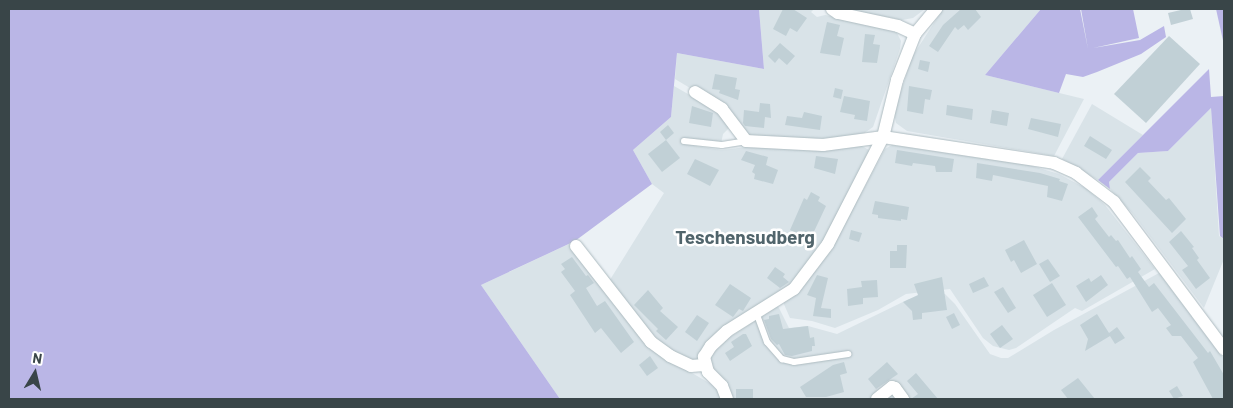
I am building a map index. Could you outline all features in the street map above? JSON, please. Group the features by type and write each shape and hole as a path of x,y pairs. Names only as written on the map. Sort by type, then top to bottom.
{"street":[{"path":"832,9 838,13 898,26 915,34"},
{"path":"726,399 722,386 708,372 704,365 704,357 711,346 727,331 794,289 828,244 883,137 897,80 915,34 936,9"},
{"path":"695,92 722,109 746,141 823,145 883,137 1054,163 1076,173 1114,202 1224,349"},
{"path":"576,246 651,342 670,356 691,366 704,365"},
{"path":"877,399 892,387 895,388 903,399"}],"lane":[{"path":"684,141 722,145 746,141"},
{"path":"756,312 767,342 782,358 794,362 848,354"}],"shaded area":[{"path":"9,9 759,9 764,69 677,53 671,117 633,150 652,184 575,241 481,285 560,399 9,399"},
{"path":"759,9 814,9 811,12 817,17 825,15 887,27 897,33 901,41 900,49 873,127 863,134 823,141 823,138 801,141 746,140 720,106 675,79 677,53 764,69"},
{"path":"845,9 925,9 913,18 902,20"},
{"path":"943,9 1041,9 985,75 1084,99 1054,156 907,131 896,123 894,113 912,57"},
{"path":"1041,9 1080,9 1088,49 1081,9 1133,9 1139,38 1093,48 1140,40 1164,26 1166,37 1141,54 1097,72 1083,77 1066,74 1059,93 985,75"},
{"path":"1216,9 1224,9 1224,45"},
{"path":"1209,69 1211,97 1224,96 1224,239 1220,236 1211,108 1168,151 1138,153 1109,182 1110,189 1098,180"},
{"path":"674,86 716,110 730,127 723,134 721,144 695,146 722,150 754,146 860,145 869,150 870,155 828,237 785,292 708,344 695,362 669,353 608,283 664,193 652,184 633,150 671,117"},
{"path":"1092,104 1143,135 1098,180 1062,159"},
{"path":"1211,108 1219,236 1224,239 1224,259 1204,308 1133,214 1110,189 1109,182 1138,153 1168,151"},
{"path":"892,145 1029,165 1059,174 1087,189 1105,205 1155,269 1082,311 1075,308 1016,348 1009,350 993,346 983,338 950,289 906,294 878,310 835,328 812,321 790,318 783,302 861,194 885,149"},
{"path":"571,243 663,356 716,387 722,399 560,399 481,285"},
{"path":"1159,273 1224,359 1224,399 731,399 711,370 711,357 716,349 727,339 778,306 789,328 808,326 837,334 909,299 945,294 955,304 990,354 1001,358 1008,358 1054,330"}],"building":[{"path":"783,9 793,9 807,18 797,32 790,28 786,36 773,29"},
{"path":"961,9 975,9 981,17 968,30 964,25 958,30 955,27 938,52 929,46 943,25"},
{"path":"1190,9 1193,19 1171,25 1168,13"},
{"path":"827,22 840,25 837,36 844,38 840,56 820,53"},
{"path":"865,34 875,35 873,44 880,45 877,63 862,62"},
{"path":"1169,36 1200,64 1146,123 1114,94"},
{"path":"780,43 795,56 787,65 779,58 775,63 768,56"},
{"path":"920,60 930,62 928,72 918,69"},
{"path":"715,74 737,78 735,89 740,90 738,100 719,93 720,90 712,89"},
{"path":"909,86 932,90 930,100 925,99 923,114 907,111"},
{"path":"835,88 843,90 841,99 833,97"},
{"path":"844,96 870,101 867,121 854,119 855,115 840,112"},
{"path":"760,103 770,104 771,118 765,117 764,128 745,126 743,123 744,110 759,112"},
{"path":"947,105 973,109 972,120 946,115"},
{"path":"692,106 713,113 711,127 689,123"},
{"path":"992,110 1009,113 1007,126 990,123"},
{"path":"804,112 822,116 820,130 785,125 787,116 802,118"},
{"path":"1031,118 1061,124 1058,137 1028,129"},
{"path":"668,125 674,133 666,140 660,132"},
{"path":"1090,136 1112,150 1106,159 1084,146"},
{"path":"666,140 680,158 662,172 648,154"},
{"path":"897,150 954,159 952,172 936,172 935,166 913,163 912,166 895,163"},
{"path":"746,151 768,157 766,165 778,170 773,184 754,179 755,174 752,172 755,165 741,160"},
{"path":"816,156 838,159 835,174 814,168"},
{"path":"695,159 719,170 710,186 687,174"},
{"path":"977,163 1040,173 1060,179 1059,181 1068,184 1062,201 1047,197 1048,186 993,175 992,181 976,178"},
{"path":"1140,167 1151,178 1148,181 1166,200 1169,198 1186,219 1172,233 1125,182"},
{"path":"811,192 820,197 818,201 826,206 810,240 790,230 804,198 807,200"},
{"path":"875,201 909,207 907,220 878,218 878,215 872,214"},
{"path":"1092,207 1098,216 1095,219 1109,237 1111,235 1116,241 1118,240 1130,258 1132,256 1141,269 1138,272 1149,287 1154,283 1208,353 1210,351 1224,375 1224,399 1213,399 1193,362 1198,358 1181,336 1172,336 1166,328 1171,325 1158,308 1152,312 1130,277 1127,279 1118,266 1116,267 1078,217"},
{"path":"851,230 862,233 859,242 849,239"},
{"path":"1181,231 1194,247 1192,248 1199,258 1197,260 1210,278 1196,289 1182,270 1188,266 1169,242"},
{"path":"1024,240 1037,264 1021,273 1014,260 1011,262 1005,250"},
{"path":"897,245 907,245 906,268 890,268 890,251 897,251"},
{"path":"572,257 586,276 588,275 594,283 586,288 597,306 605,301 634,342 621,353 601,328 595,333 570,295 575,291 561,272 565,269 561,264"},
{"path":"1048,259 1060,276 1050,282 1039,264"},
{"path":"775,267 785,274 783,277 789,282 780,288 767,278"},
{"path":"817,275 828,278 821,308 831,309 831,318 813,316 816,298 807,295"},
{"path":"1101,275 1108,285 1086,302 1076,286 1089,278 1091,282"},
{"path":"942,277 947,310 922,313 922,319 913,320 912,311 903,302 918,295 914,284"},
{"path":"984,277 989,286 973,293 969,284"},
{"path":"877,280 878,297 863,298 863,304 848,306 847,289 862,287 861,281"},
{"path":"1052,283 1066,305 1047,317 1033,295"},
{"path":"730,284 751,298 743,311 739,309 733,317 715,305"},
{"path":"1003,287 1016,308 1008,313 994,292"},
{"path":"648,290 663,308 660,311 678,327 666,340 656,331 658,329 634,305"},
{"path":"954,313 960,325 952,329 946,317"},
{"path":"779,314 783,329 808,326 810,338 814,337 815,346 812,346 812,351 792,356 785,355 779,344 777,345 771,339 764,320 769,319 769,316"},
{"path":"1097,314 1109,333 1117,327 1125,338 1115,344 1110,336 1085,351 1088,339 1080,325"},
{"path":"697,315 709,323 697,341 685,332"},
{"path":"1002,325 1013,339 1000,348 990,334"},
{"path":"746,334 752,346 730,361 725,353 734,347 731,342"},
{"path":"650,356 658,368 647,376 639,365"},
{"path":"844,362 847,373 840,375 844,392 826,397 806,397 800,387 833,365"},
{"path":"887,362 898,374 876,389 868,379"},
{"path":"916,373 938,399 911,399 918,394 907,381"},
{"path":"1078,378 1095,399 1068,399 1061,390"},
{"path":"1177,386 1183,396 1174,399 1169,391"},
{"path":"736,389 753,389 753,399 736,399"}],"district":[{"name":"Teschensudberg","path":"745,237"}]}
